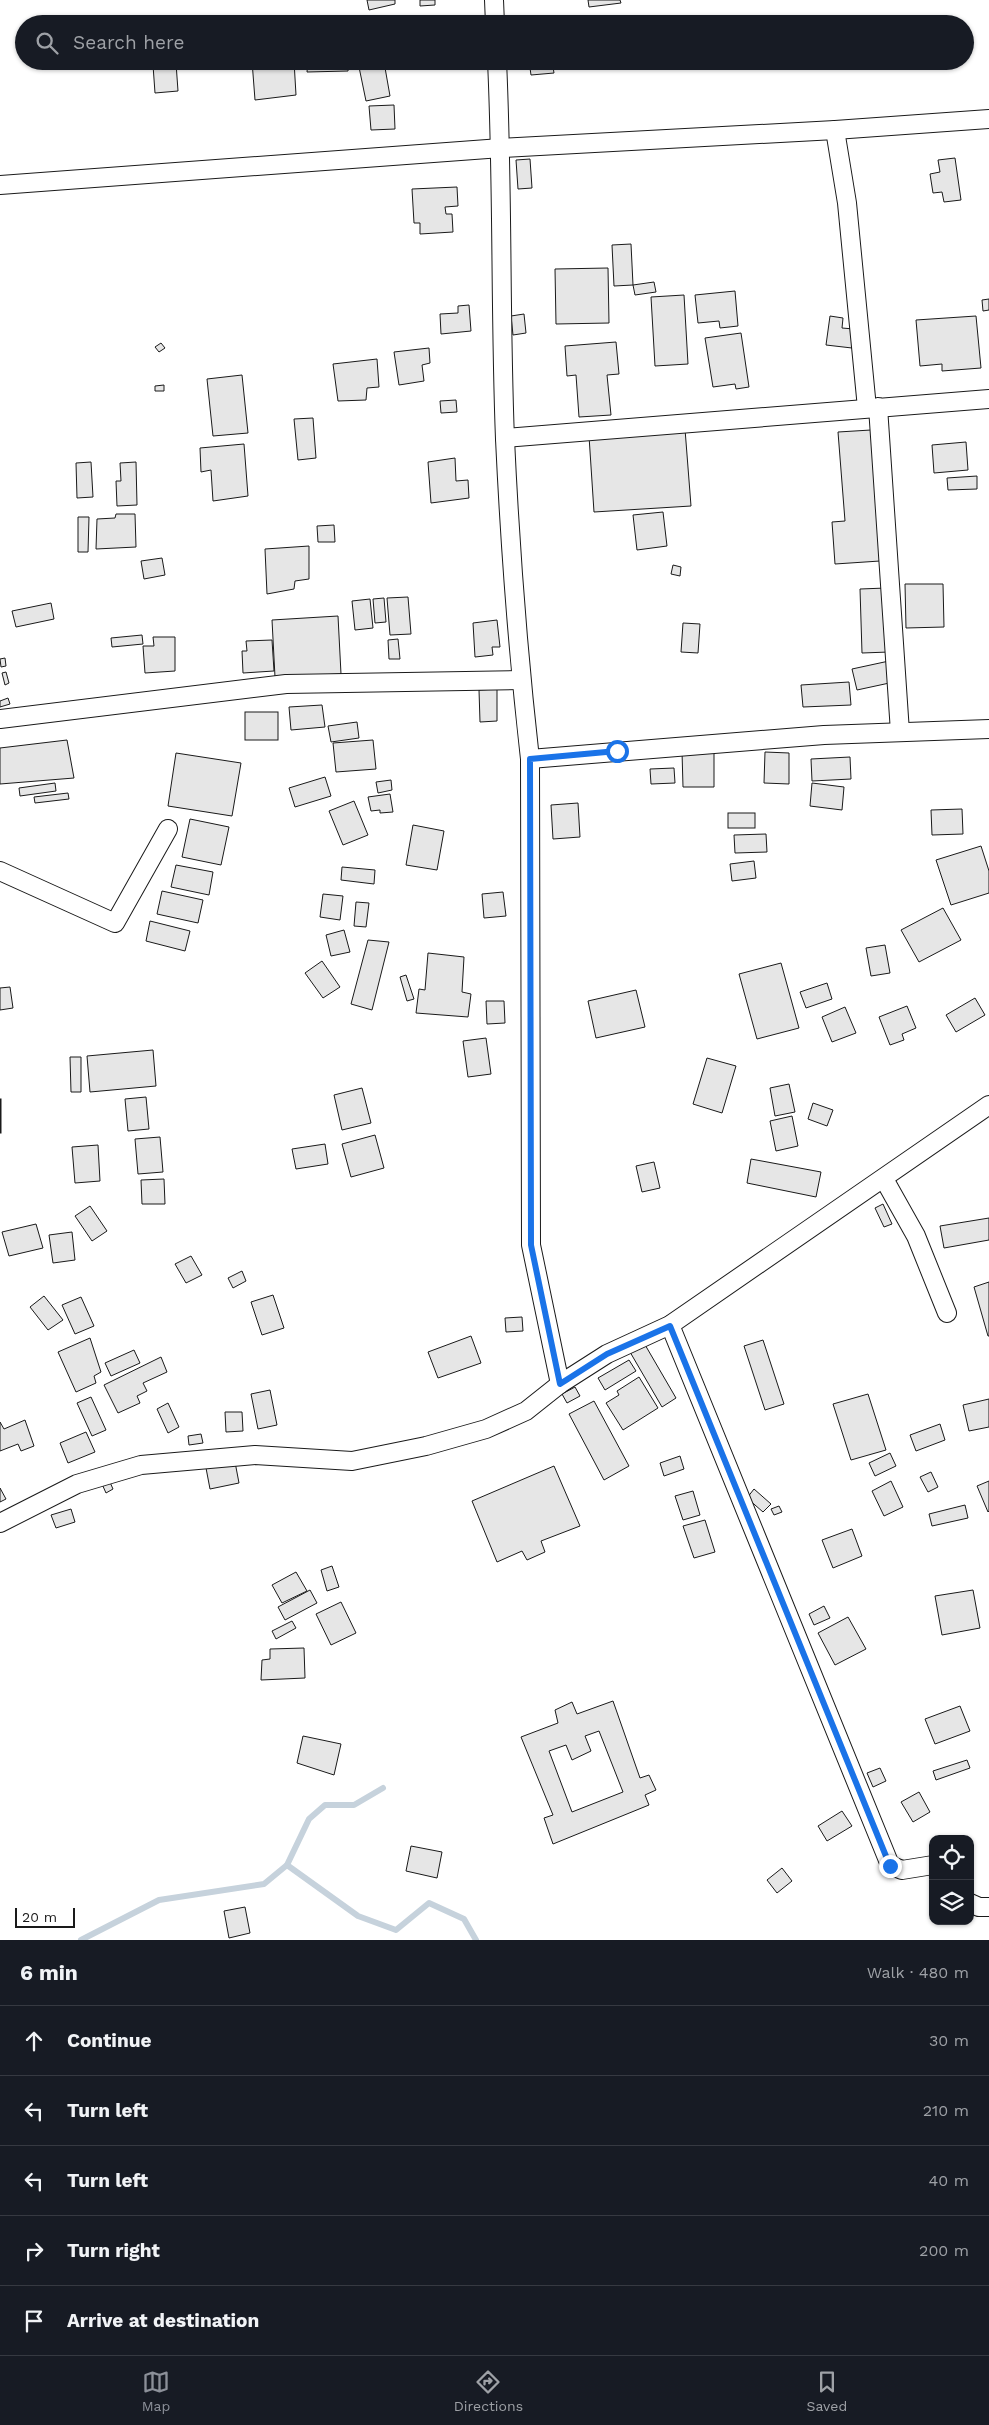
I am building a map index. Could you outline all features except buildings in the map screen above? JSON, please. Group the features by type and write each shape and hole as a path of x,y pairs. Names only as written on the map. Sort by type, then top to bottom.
{"street":[{"path":"494,0 495,15"},
{"path":"497,70 501,148 505,438 521,680 530,759 531,1245 560,1384"},
{"path":"0,185 501,148 835,130 989,119"},
{"path":"835,130 847,203 873,407 900,732"},
{"path":"505,438 989,399"},
{"path":"0,719 286,684 521,680"},
{"path":"530,759 824,735 989,729"},
{"path":"0,871 115,923 168,829"},
{"path":"0,1523 78,1484 140,1465 256,1455 352,1461 426,1446 486,1429 526,1411 560,1384 607,1354 670,1326 884,1179 989,1104"},
{"path":"884,1179 916,1236 947,1313"},
{"path":"670,1326 890,1866 902,1870 929,1866"},
{"path":"974,1905 989,1907"}],"waterway":[{"path":"81,1940 159,1900 264,1884 287,1865 309,1819 325,1805 354,1805 383,1788"},
{"path":"287,1865 358,1916 396,1930 429,1903 464,1919 476,1940"}],"route":[{"path":"617,751 530,759 531,1245 560,1384 607,1354 670,1326 890,1866"}]}
